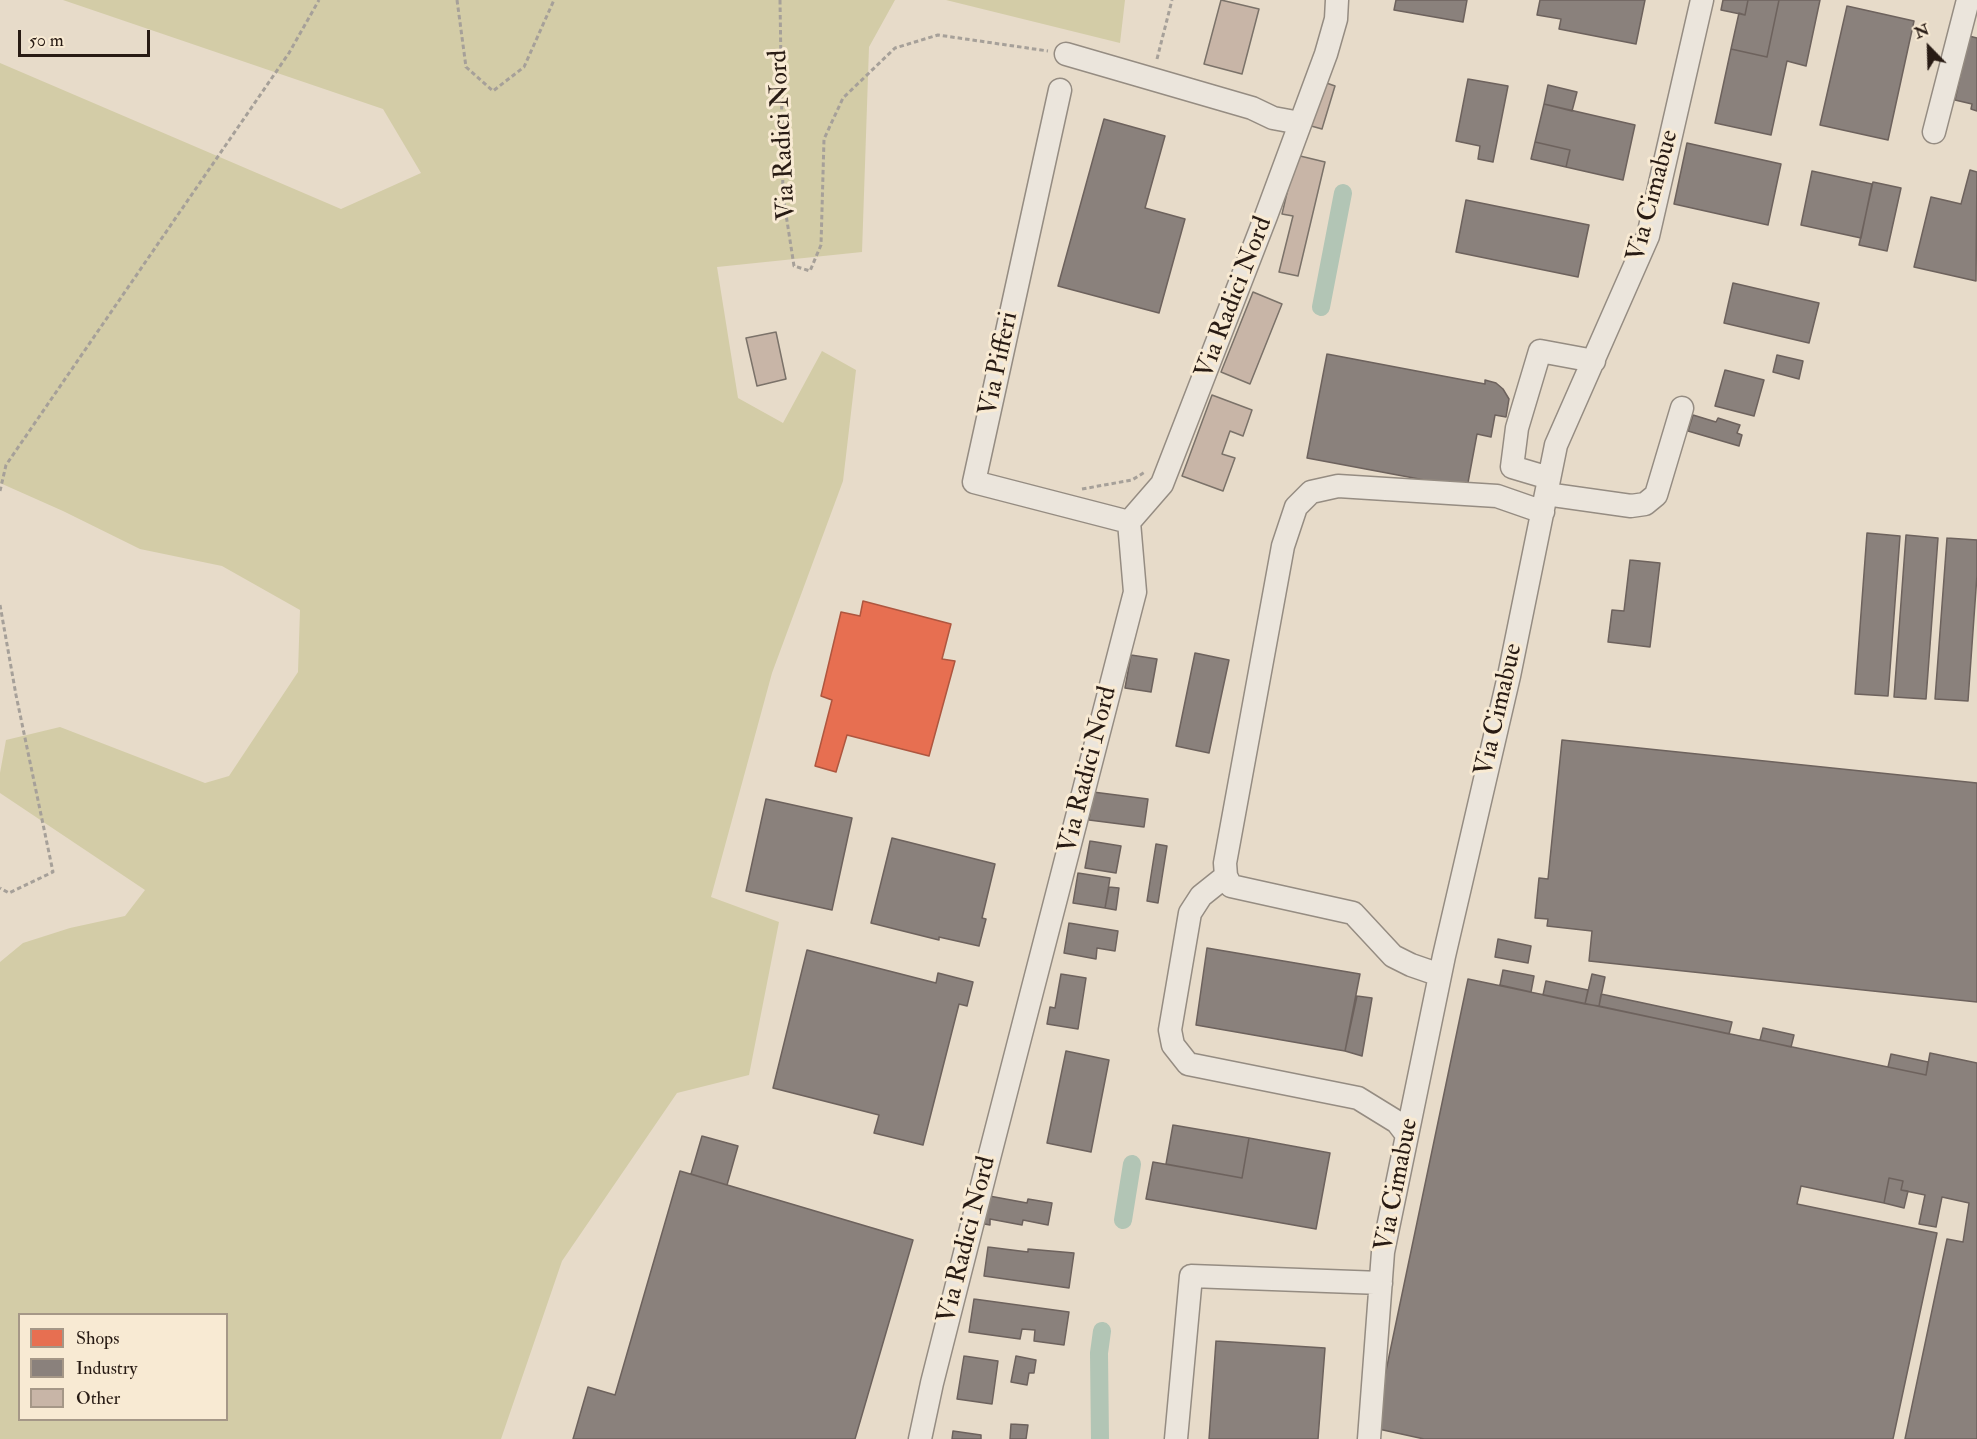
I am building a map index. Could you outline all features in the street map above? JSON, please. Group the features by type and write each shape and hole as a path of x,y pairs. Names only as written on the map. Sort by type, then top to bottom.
{"street":[{"name":"Via Radici Nord","path":"920,1439 985,1173 1135,592 1129,522 1162,484 1262,228 1326,54 1337,10 1345,13 1348,0"},
{"name":"Via Cimabue","path":"1369,1439 1383,1252 1440,975 1509,675 1556,445 1648,236 1702,0"},
{"path":"1934,132 1968,0"},
{"path":"1066,54 1252,108 1273,118 1300,123"},
{"name":"Via Pifferi","path":"1060,90 975,482 1129,522"},
{"path":"1546,495 1512,467 1517,428 1539,351 1594,361"},
{"path":"1440,975 1393,956 1353,913 1231,886 1226,876 1225,863 1281,557 1296,507 1311,492 1325,488 1351,486 1497,496 1546,495 1632,506 1645,504 1656,495 1682,408"},
{"path":"1226,876 1201,896 1190,913 1170,1030 1173,1045 1188,1064 1358,1098 1397,1122 1407,1135"},
{"path":"1176,1439 1191,1276 1381,1284"}],"path":[{"path":"0,491 6,465 289,53 319,0"},
{"path":"457,0 466,67 493,91 524,68 554,0"},
{"name":"Via Radici Nord","path":"780,0 783,195 794,266 810,271 821,245 825,139 843,99 895,48 938,35 1066,54"},
{"path":"1152,79 1172,0"},
{"path":"0,605 53,872 9,893 0,888"}],"shaded area":[{"path":"63,0 895,0 869,47 862,252 717,267 738,398 783,423 822,351 856,370 843,481 772,673 711,897 779,922 749,1075 677,1093 562,1261 501,1439 0,1439 0,962 23,943 70,928 125,916 145,890 0,793 0,773 6,740 60,727 205,783 229,776 298,672 300,610 222,566 140,549 0,483 0,63 341,209 421,173 383,109"},
{"path":"946,0 1125,0 1120,43"}],"building: Shops":[{"path":"863,601 951,624 942,659 955,661 929,756 847,735 836,772 815,766 832,700 821,696 841,612 860,616"}],"building: Industry":[{"path":"1396,0 1467,0 1463,22 1394,10"},
{"path":"1540,0 1645,0 1636,44 1559,29 1561,19 1537,15"},
{"path":"1723,0 1748,0 1745,15 1721,10"},
{"path":"1748,0 1779,0 1767,57 1731,49 1739,13 1745,15"},
{"path":"1779,0 1820,0 1806,66 1787,61 1771,135 1715,123 1731,49 1767,57"},
{"path":"1847,6 1914,21 1888,140 1820,125"},
{"path":"1969,36 1977,38 1977,111 1971,109 1972,104 1955,100"},
{"path":"1468,79 1508,86 1493,162 1478,159 1480,146 1456,141"},
{"path":"1548,85 1577,92 1572,111 1544,104"},
{"path":"1544,104 1635,125 1623,180 1566,167 1570,150 1535,142"},
{"path":"1104,119 1165,136 1145,208 1185,219 1159,313 1058,286"},
{"path":"1535,142 1570,150 1566,167 1531,159"},
{"path":"1687,143 1781,164 1768,225 1674,204"},
{"path":"1970,170 1977,172 1976,281 1914,267 1931,197 1961,204"},
{"path":"1812,171 1872,184 1861,238 1801,225"},
{"path":"1873,182 1901,188 1887,251 1859,245"},
{"path":"1466,200 1589,225 1578,277 1456,252"},
{"path":"1733,283 1819,303 1809,343 1724,323"},
{"path":"1327,354 1485,384 1485,380 1496,383 1503,389 1509,399 1506,417 1495,415 1491,437 1477,434 1467,488 1307,458"},
{"path":"1777,355 1803,361 1799,379 1773,372"},
{"path":"1725,370 1764,380 1754,416 1715,406"},
{"path":"1693,415 1716,422 1718,418 1740,425 1737,433 1742,435 1739,446 1688,431"},
{"path":"1867,533 1900,536 1888,696 1855,694"},
{"path":"1906,535 1938,538 1926,699 1894,697"},
{"path":"1947,538 1977,540 1977,575 1968,701 1935,699"},
{"path":"1630,560 1660,563 1650,647 1608,642 1612,610 1624,611"},
{"path":"1195,653 1229,660 1209,753 1176,746"},
{"path":"1131,655 1157,659 1151,692 1125,688"},
{"path":"1562,740 1977,783 1977,1002 1589,961 1592,931 1547,926 1548,919 1535,918 1539,878 1548,879"},
{"path":"1093,792 1148,799 1144,827 1089,820"},
{"path":"766,799 852,818 832,910 746,891"},
{"path":"892,838 995,864 982,918 986,919 979,946 939,937 939,940 871,923"},
{"path":"1090,841 1121,846 1116,873 1085,868"},
{"path":"1156,844 1167,846 1158,903 1147,901"},
{"path":"1078,873 1110,878 1105,908 1073,903"},
{"path":"1109,887 1119,888 1116,910 1105,908"},
{"path":"1069,923 1118,931 1115,951 1097,948 1096,959 1064,953"},
{"path":"1498,939 1531,946 1528,963 1495,957"},
{"path":"1207,948 1360,974 1345,1051 1196,1025"},
{"path":"807,950 936,983 938,973 973,982 967,1006 959,1004 923,1145 874,1133 879,1115 773,1088"},
{"path":"1503,970 1534,976 1531,992 1500,985"},
{"path":"1061,974 1086,978 1078,1029 1047,1024 1050,1007 1055,1008"},
{"path":"1592,974 1605,977 1599,1006 1585,1004"},
{"path":"1468,979 1926,1075 1930,1053 1977,1063 1977,1439 1905,1439 1947,1239 1963,1242 1969,1203 1942,1197 1936,1227 1919,1224 1925,1195 1901,1190 1903,1181 1889,1178 1884,1203 1801,1186 1797,1204 1937,1233 1893,1439 1424,1439 1374,1428"},
{"path":"1546,981 1588,990 1585,1004 1543,995"},
{"path":"1601,994 1732,1022 1729,1034 1599,1006"},
{"path":"1357,996 1372,998 1362,1056 1345,1051"},
{"path":"1763,1028 1794,1035 1791,1047 1760,1040"},
{"path":"1066,1051 1109,1060 1091,1152 1047,1143"},
{"path":"1891,1054 1928,1062 1926,1075 1888,1067"},
{"path":"1173,1125 1249,1138 1242,1178 1166,1164"},
{"path":"702,1136 738,1146 727,1185 691,1174"},
{"path":"1249,1138 1330,1153 1316,1229 1146,1199 1153,1162 1242,1178"},
{"path":"680,1171 913,1240 855,1439 573,1439 588,1387 615,1395"},
{"path":"1889,1178 1903,1181 1901,1190 1908,1191 1904,1208 1884,1203"},
{"path":"984,1195 1027,1203 1028,1199 1052,1203 1048,1225 1023,1220 1022,1225 990,1219 990,1225 979,1223"},
{"path":"988,1247 1028,1252 1028,1249 1074,1253 1069,1288 984,1276"},
{"path":"974,1299 1069,1312 1064,1345 1034,1341 1035,1330 1022,1329 1020,1339 969,1332"},
{"path":"1216,1341 1325,1348 1318,1439 1209,1439"},
{"path":"964,1356 998,1361 992,1404 957,1399"},
{"path":"1016,1356 1036,1360 1034,1373 1029,1373 1027,1385 1011,1382"},
{"path":"1011,1424 1028,1425 1026,1439 1010,1439"},
{"path":"953,1431 981,1435 981,1439 952,1439"}],"building: Other":[{"path":"1221,0 1259,9 1242,74 1204,64"},
{"path":"1318,80 1335,86 1322,129 1304,124"},
{"path":"1296,155 1325,162 1298,276 1279,272 1293,216 1282,214"},
{"path":"1253,292 1282,304 1250,384 1221,372"},
{"path":"776,332 786,379 757,386 746,338"},
{"path":"1212,395 1252,410 1243,436 1230,431 1222,454 1235,458 1223,491 1182,476"}],"waterway":[{"path":"1321,307 1343,193"},
{"path":"1123,1220 1132,1164"},
{"path":"1100,1439 1099,1353 1102,1331"}]}
